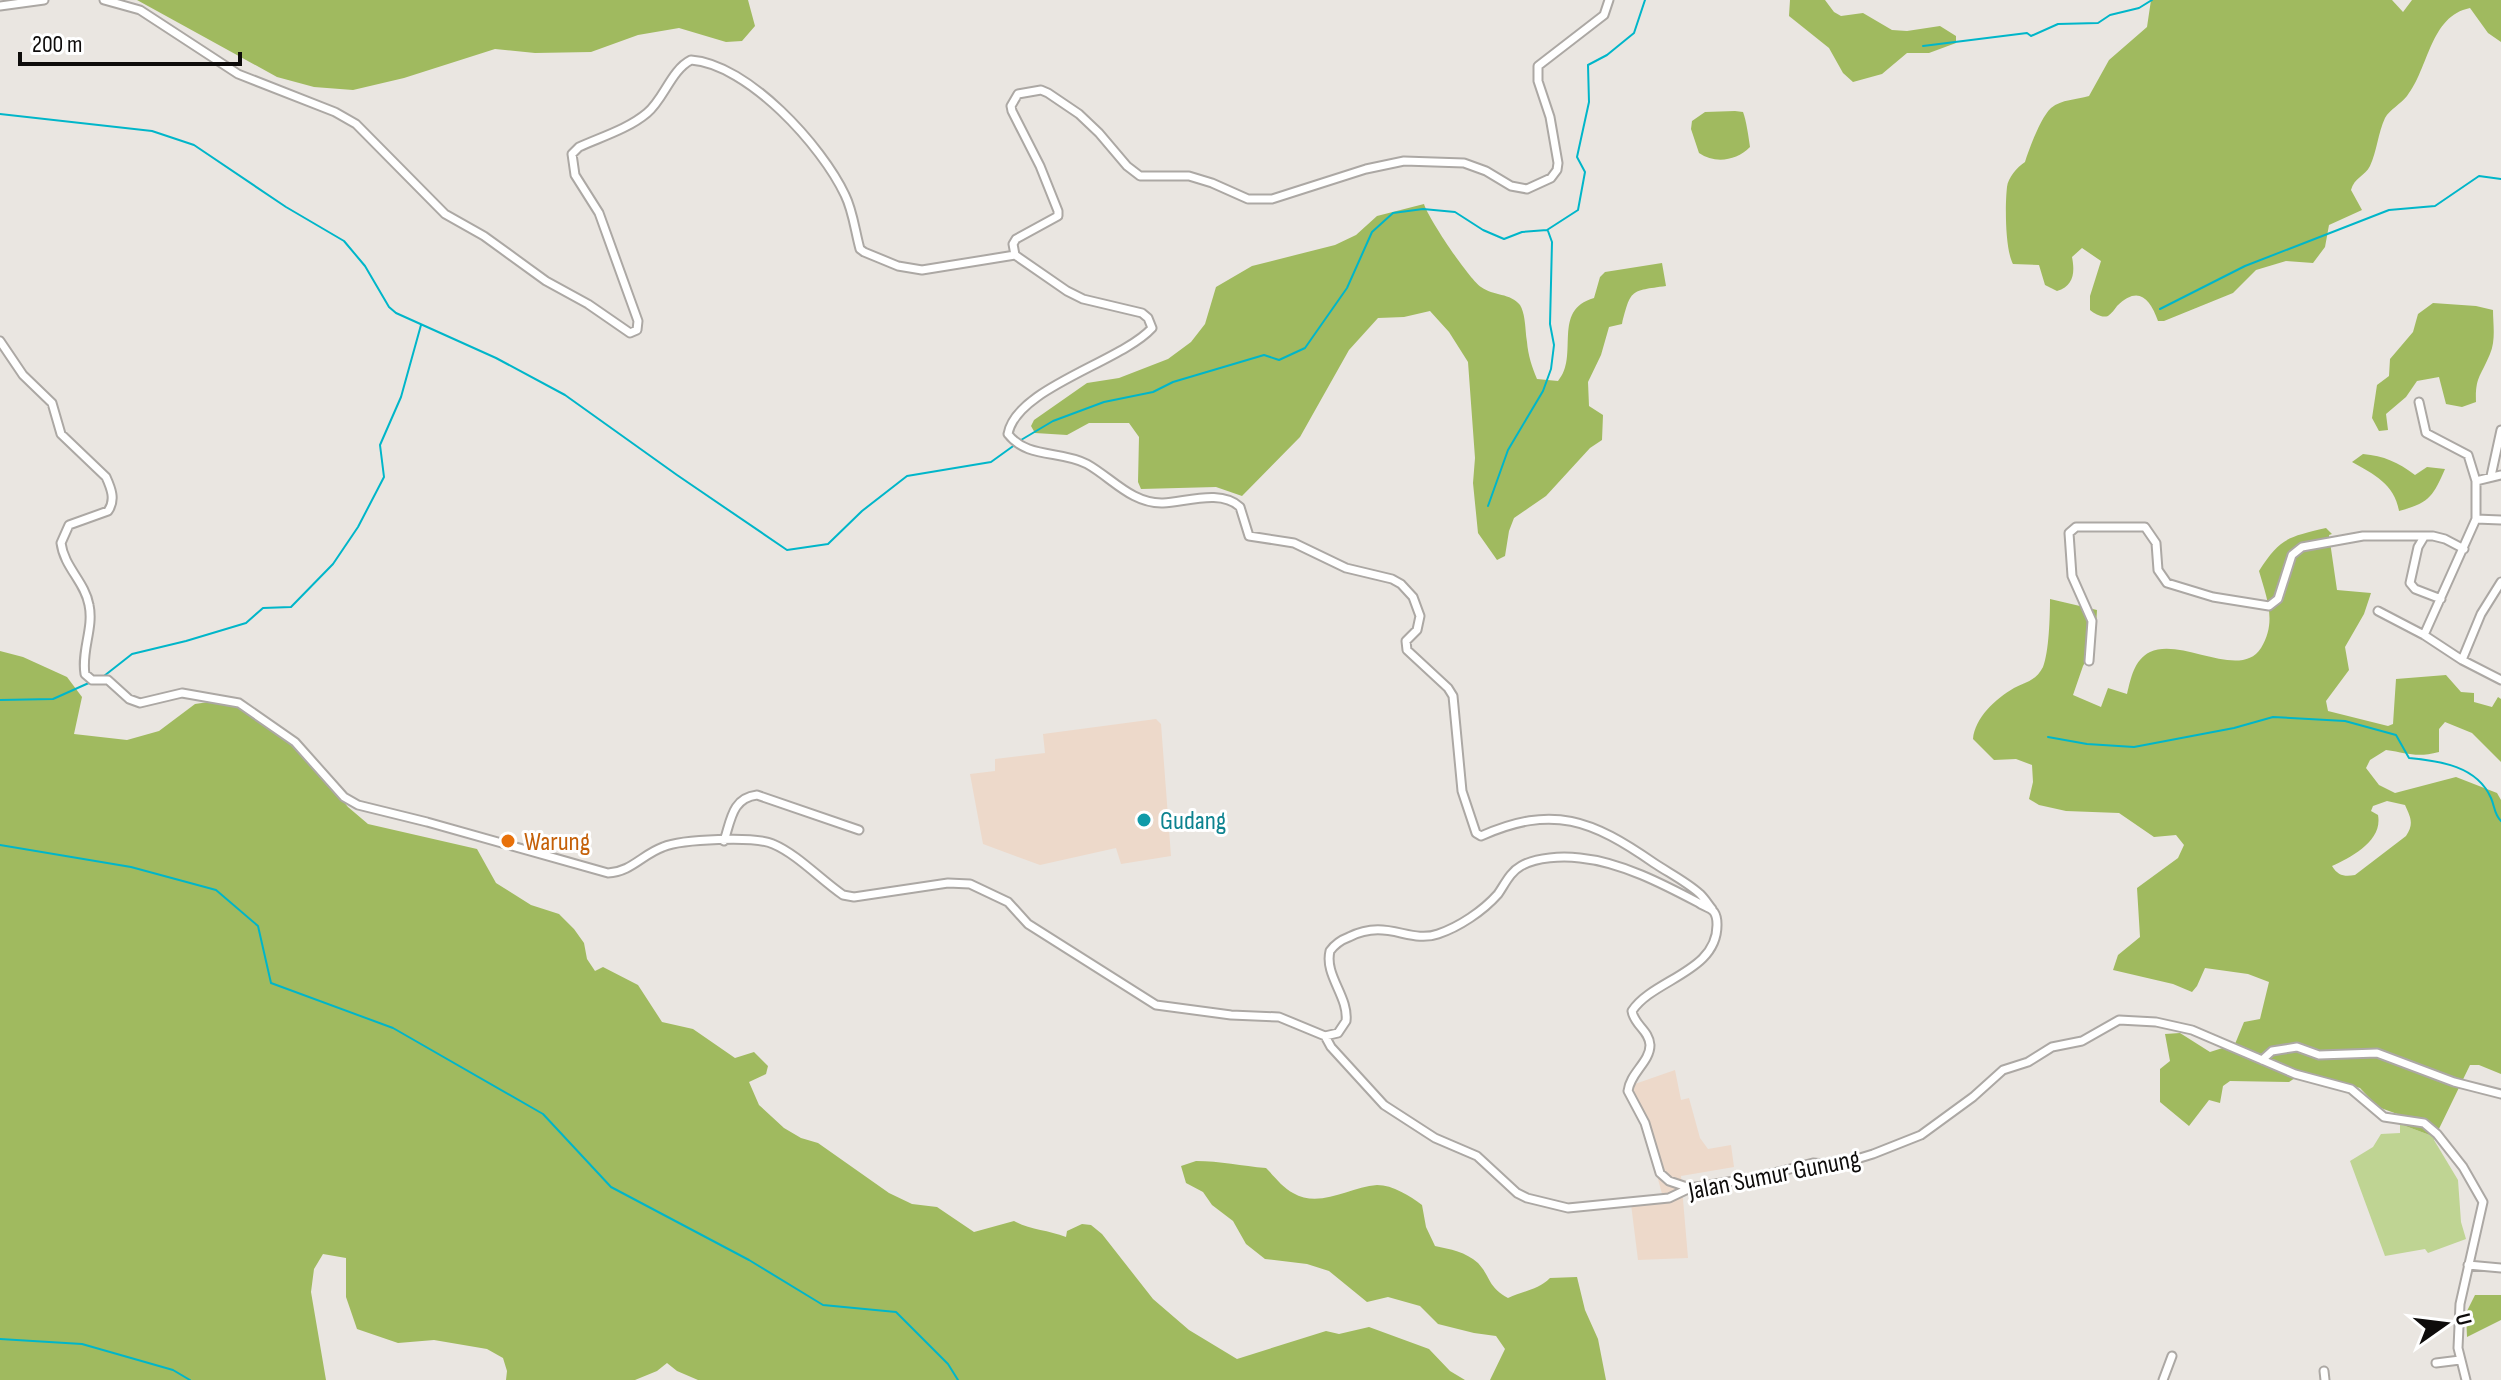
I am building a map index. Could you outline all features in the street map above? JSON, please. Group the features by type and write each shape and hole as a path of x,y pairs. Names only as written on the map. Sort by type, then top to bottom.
{"street":[{"path":"0,6 44,0"},
{"path":"104,0 140,10 238,74 335,112 356,124 445,214 484,236 546,281 588,304 630,333 637,330 638,321 599,213 575,175 572,154 579,147 648,112 681,67 691,60 726,72 764,95 793,121 831,168 847,198 860,249 864,252 898,266 922,270 1015,255 1067,291 1091,301 1142,313 1152,323 1152,328 1145,335 1045,391 1013,421 1008,434 1028,451 1059,454 1085,463 1143,501 1161,503 1229,499 1240,507 1249,536 1294,543 1327,561 1401,584 1413,597 1420,616 1417,630 1406,641 1407,650 1453,696 1462,791 1476,833 1481,836 1518,820 1540,818 1587,825 1604,830 1699,893 1714,910 1717,929 1707,952 1685,972 1642,1000 1632,1011 1633,1019 1648,1037 1650,1047 1630,1081 1628,1091 1645,1123 1660,1173 1669,1181 1690,1188"},
{"path":"1015,255 1013,244 1016,239 1058,216 1040,166 1012,111 1011,106 1018,94 1041,90 1059,100 1099,133 1127,166 1140,176 1176,175 1200,179 1248,199 1272,199 1366,169 1404,161 1464,163 1486,171 1511,186 1527,189 1551,178 1558,163 1550,117 1538,81 1538,66 1604,15 1609,0"},
{"path":"0,341 23,375 52,403 61,434 106,477 110,485 113,500 108,511 69,525 61,543 68,567 85,590 89,602 84,669 92,680 108,680 134,702 146,703 191,693 247,707 295,742 344,797 358,805 608,873 629,868 664,846 698,840 753,840 773,844 843,895 854,897 948,883 970,884 1008,902 1028,924 1156,1005 1231,1015 1279,1017 1325,1036 1338,1033 1346,1021 1345,1005 1328,963 1333,946 1354,934 1375,929 1428,936 1440,934 1472,917 1493,900 1519,867 1537,860 1566,857 1590,859 1673,889 1714,910"},
{"path":"2419,402 2426,433 2468,455 2476,481 2476,519 2424,635"},
{"path":"2491,476 2501,430"},
{"path":"2476,481 2501,475"},
{"path":"2476,519 2501,520"},
{"path":"2089,661 2092,621 2070,568 2069,533 2076,527 2145,527 2156,543 2158,570 2167,583 2213,597 2269,606 2278,599 2292,555 2302,547 2363,536 2438,536 2464,549"},
{"path":"2424,537 2418,547 2410,583 2415,589 2441,599"},
{"path":"2462,660 2481,614 2501,582"},
{"path":"2378,611 2501,680"},
{"path":"724,841 738,803 743,798 757,795 859,830"},
{"name":"Jalan Sumur Gunung","path":"1325,1036 1347,1066 1384,1105 1435,1138 1477,1156 1509,1187 1527,1198 1568,1208 1669,1198 1690,1188 1759,1177 1813,1163 1837,1165 1921,1135 1973,1097 2003,1070 2028,1062 2052,1047 2082,1041 2119,1020 2181,1027 2313,1081 2351,1089 2384,1117 2424,1123 2437,1134 2463,1167 2483,1202 2460,1304 2460,1360 2466,1380"},
{"path":"2262,1060 2272,1051 2297,1047 2319,1055 2377,1053 2430,1074 2501,1094"},
{"path":"2468,1265 2501,1268"},
{"path":"2163,1380 2172,1356"},
{"path":"2436,1363 2460,1360"}],"shaded area":[{"path":"1156,719 1161,724 1171,856 1121,864 1116,848 1040,865 983,844 970,774 995,771 995,759 1045,753 1043,734"},
{"path":"1675,1070 1681,1100 1689,1098 1700,1138 1708,1149 1731,1145 1734,1167 1681,1176 1688,1258 1638,1260 1631,1204 1664,1201 1632,1085"}],"green space":[{"path":"137,0 748,0 755,26 742,41 726,42 679,28 638,35 591,52 535,53 495,49 404,78 353,90 314,87 277,77"},
{"path":"1790,0 1825,0 1841,16 1863,13 1892,30 1940,26 1956,36 1956,43 1929,53 1907,53 1882,74 1853,82 1843,73 1829,48 1789,16"},
{"path":"2151,0 2392,0 2403,12 2412,0 2501,0 2501,42 2488,33 2470,8 2446,21 2414,85 2405,99 2385,118 2370,166 2352,186 2351,190 2362,210 2329,225 2325,247 2313,263 2286,261 2256,270 2233,293 2164,321 2158,321 2147,301 2137,295 2124,300 2109,315 2103,316 2090,310 2090,296 2101,261 2082,248 2072,257 2070,282 2057,291 2045,285 2039,265 2013,264 2007,238 2007,187 2013,173 2025,162 2047,112 2060,103 2089,96 2109,60 2147,27"},
{"path":"1705,112 1743,112 1750,147 1738,155 1718,160 1699,153 1691,129 1692,121"},
{"path":"1424,204 1475,282 1486,290 1512,298 1520,305 1529,356 1537,379 1558,381 1567,359 1573,313 1581,304 1594,298 1600,277 1605,272 1662,263 1666,286 1639,291 1630,298 1622,324 1609,327 1601,355 1588,382 1589,406 1603,415 1602,440 1590,448 1546,496 1514,518 1505,556 1497,560 1478,533 1468,362 1449,332 1430,311 1404,317 1378,318 1349,350 1300,437 1242,496 1216,487 1141,489 1138,482 1139,437 1129,423 1089,423 1067,435 1035,433 1031,426 1034,420 1087,383 1119,378 1168,359 1191,342 1205,324 1216,287 1252,266 1335,245 1356,235 1377,216"},
{"path":"2433,303 2493,310 2493,343 2478,382 2476,402 2462,407 2446,404 2439,377 2417,381 2406,397 2386,414 2388,430 2379,431 2372,418 2377,385 2389,376 2390,359 2413,332 2418,314"},
{"path":"2363,454 2390,460 2415,475 2427,467 2445,469 2429,497 2418,505 2399,511 2388,487 2352,462"},
{"path":"2326,528 2332,534 2329,535 2337,590 2371,593 2364,614 2345,647 2349,670 2326,701 2328,711 2388,726 2393,724 2396,679 2446,675 2461,692 2474,693 2474,702 2492,707 2498,697 2501,699 2501,762 2472,733 2445,722 2439,729 2439,752 2418,755 2386,750 2370,760 2366,768 2379,785 2395,793 2456,777 2497,793 2501,800 2501,1074 2479,1065 2470,1065 2435,1137 2400,1124 2400,1115 2378,1107 2360,1088 2304,1072 2289,1082 2230,1081 2223,1086 2220,1103 2209,1100 2189,1126 2160,1102 2160,1069 2170,1061 2165,1034 2180,1033 2210,1052 2235,1044 2244,1022 2260,1019 2269,982 2248,974 2205,968 2192,992 2173,984 2113,970 2118,955 2140,937 2137,888 2178,858 2184,845 2176,835 2154,837 2119,813 2066,811 2039,805 2029,799 2033,782 2032,765 2016,759 1994,760 1973,739 1978,724 1993,703 2034,678 2043,667 2048,643 2050,599 2097,610 2095,644 2073,695 2101,707 2108,688 2127,694 2137,665 2150,652 2178,650 2225,660 2252,657 2266,638 2270,620 2259,571 2286,540","holes":["2387,801 2405,805 2411,821 2406,836 2355,875 2339,874 2332,866 2364,847 2376,833 2378,815 2371,811 2373,806"]},
{"path":"0,651 23,657 67,677 82,697 74,734 127,740 159,731 195,704 215,701 236,705 295,744 348,807 368,824 477,849 496,883 531,905 559,914 584,943 587,959 595,971 603,967 638,985 662,1022 693,1029 735,1058 754,1052 768,1066 766,1074 749,1082 759,1105 784,1128 818,1143 889,1193 912,1204 937,1207 974,1232 1014,1221 1066,1237 1067,1231 1082,1224 1091,1225 1102,1234 1153,1299 1189,1330 1237,1359 1326,1331 1339,1334 1369,1327 1429,1349 1450,1371 1465,1380 698,1380 667,1363 635,1380 506,1380 503,1358 487,1349 434,1340 398,1343 357,1329 346,1297 346,1258 323,1254 314,1269 311,1292 326,1380 0,1380"},
{"path":"2400,1124 2435,1137 2458,1180 2461,1222 2466,1239 2428,1253 2425,1249 2385,1256 2350,1161 2373,1147 2381,1134 2400,1133"},
{"path":"1196,1161 1266,1168 1293,1193 1314,1199 1377,1185 1395,1189 1422,1205 1426,1227 1435,1246 1473,1259 1496,1289 1508,1298 1535,1288 1550,1278 1577,1277 1585,1310 1598,1339 1606,1380 1490,1380 1505,1349 1496,1336 1438,1324 1420,1306 1388,1297 1367,1302 1329,1271 1307,1264 1265,1259 1246,1244 1233,1221 1212,1205 1203,1192 1186,1183 1181,1166"},
{"path":"2475,1295 2501,1295 2501,1320 2467,1337 2466,1313"}],"waterway":[{"path":"1021,440 1053,421 1104,402 1153,392 1173,382 1264,355 1279,360 1305,348 1347,288 1372,232 1393,213 1423,209 1455,212 1504,239 1522,232 1547,230 1578,210 1585,172 1577,157 1589,102 1588,65 1607,55 1634,33 1645,0"},
{"path":"1923,46 2027,33 2031,36 2058,24 2098,23 2110,15 2139,8 2152,0"},
{"path":"0,114 152,131 194,145 286,207 344,241 396,313 496,358 565,395 787,550 828,544 862,511 907,476 991,462 1016,444"},
{"path":"2160,309 2245,266 2389,210 2435,206 2479,176 2501,179"},
{"path":"1488,506 1508,450 1543,391 1551,369 1554,345 1550,324 1552,242 1548,231"},
{"path":"104,676 132,654 246,623 263,608 291,607 333,564 358,527 384,477 380,445 401,397 421,325"},
{"path":"0,700 53,699 91,682"},
{"path":"2048,737 2087,744 2134,747 2234,728 2273,717 2345,721 2396,735 2409,758 2433,761 2467,772 2485,787 2501,821"},
{"path":"0,845 131,867 216,890 258,926 271,983 393,1028 543,1114 611,1187 749,1260 823,1305 896,1312 948,1364 958,1380"},
{"path":"0,1339 82,1344 173,1370 190,1380"}],"place":[{"name":"Gudang","path":"1144,820"},
{"name":"Warung","path":"508,841"}]}
